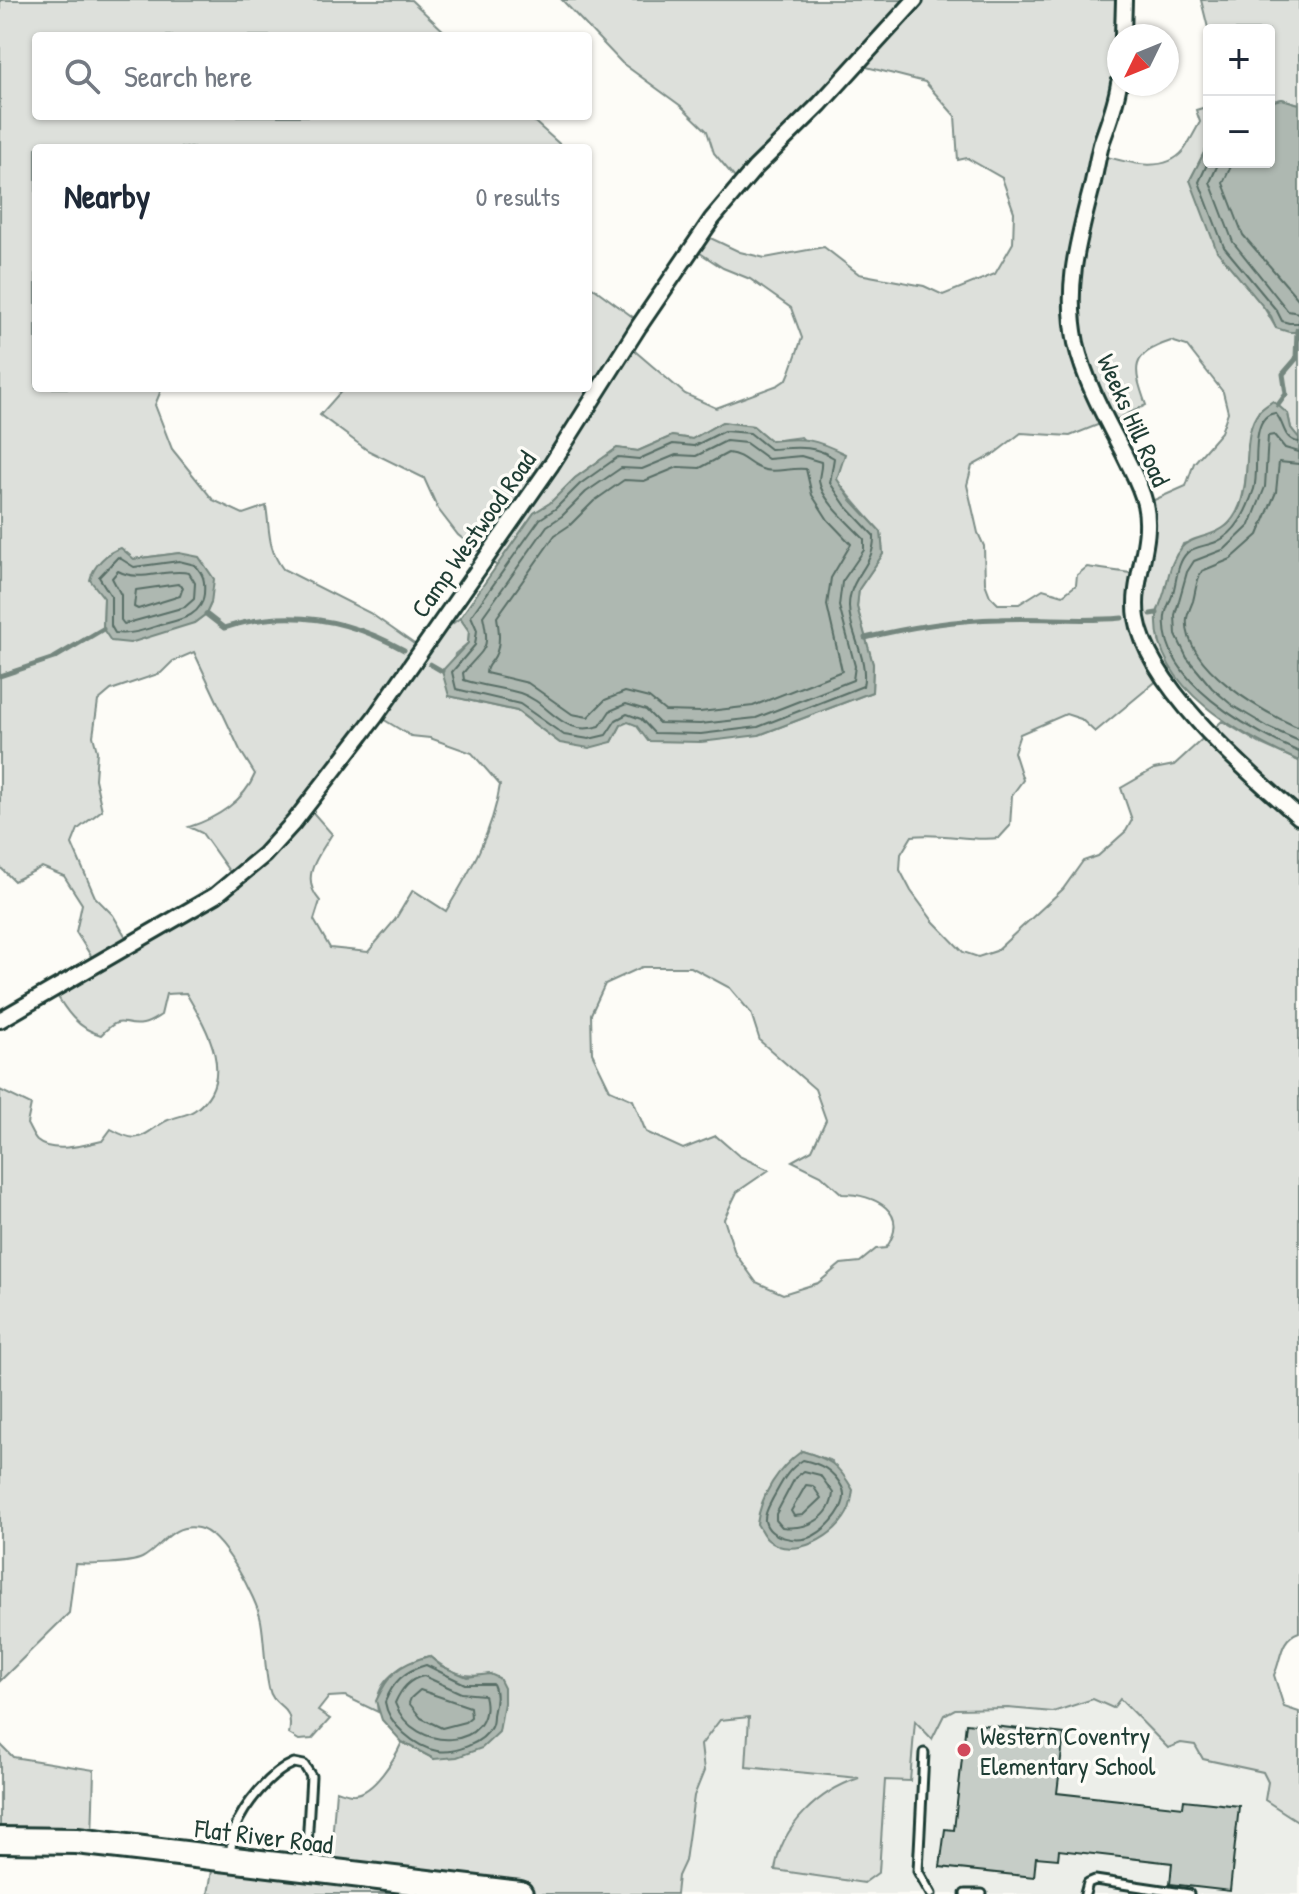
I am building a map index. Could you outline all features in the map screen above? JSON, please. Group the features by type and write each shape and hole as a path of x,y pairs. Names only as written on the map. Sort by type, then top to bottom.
{"main road":[{"name":"Flat River Road","path":"0,1840 77,1841 520,1894"}],"street":[{"name":"Camp Westwood Road","path":"0,1020 216,895 264,855 294,822 375,717 551,465 639,326 712,219 755,168 820,104 915,0"},
{"path":"1123,24 1124,0"},
{"name":"Weeks Hill Road","path":"1117,96 1076,244 1072,292 1076,341 1082,365 1139,484 1145,506 1148,526 1137,591 1137,617 1150,655 1173,693 1196,720 1299,817"}],"lane":[{"path":"924,1753 918,1871 931,1894"},
{"path":"229,1859 234,1829 245,1810 268,1779 294,1763 304,1765 311,1776 306,1869"},
{"path":"1085,1894 1088,1883 1095,1880 1189,1894"},
{"path":"965,1894 982,1894"}],"shaded area":[{"path":"0,0 411,0 445,32 32,32 32,120 532,120 560,144 32,144 32,392 160,392 155,405 172,449 213,500 243,514 266,506 272,546 283,569 370,613 420,648 460,618 469,631 468,643 455,654 449,696 517,711 560,743 612,742 621,725 628,721 636,725 759,735 872,692 873,664 857,607 859,589 883,554 881,532 801,437 771,441 753,426 722,422 692,439 672,436 638,451 617,448 534,513 497,566 458,535 438,509 424,478 367,450 320,415 340,392 592,392 592,287 641,323 629,346 685,394 716,408 787,379 802,338 791,308 750,279 723,268 700,253 702,234 740,252 765,258 824,247 859,274 924,286 943,295 995,274 1013,243 1014,212 1002,178 967,158 958,160 955,116 925,82 855,64 741,181 714,153 707,131 681,106 622,63 562,0 1121,0 1120,24 1107,24 1107,96 1116,96 1116,100 1100,155 1144,164 1176,158 1200,122 1196,110 1203,108 1203,155 1190,180 1276,328 1299,332 1299,438 1291,428 1288,414 1259,411 1249,443 1243,495 1237,511 1228,524 1213,535 1183,544 1157,613 1159,641 1171,669 1095,732 1081,719 1066,714 1020,734 1014,752 1023,780 1012,795 1010,826 999,838 912,836 901,854 900,870 933,921 963,952 978,957 996,951 1063,889 1083,861 1098,856 1126,831 1132,820 1121,788 1154,769 1174,765 1222,721 1259,743 1299,761 1299,1632 1284,1644 1274,1675 1284,1707 1299,1712 1299,1822 1265,1800 1268,1782 1263,1772 1203,1759 1195,1745 1181,1743 1168,1748 1120,1699 1113,1708 1093,1699 1053,1712 1008,1708 955,1709 944,1715 932,1739 915,1721 910,1781 885,1780 879,1872 864,1883 775,1870 785,1839 804,1812 830,1792 859,1778 746,1767 749,1717 720,1720 701,1745 704,1771 694,1796 685,1861 678,1876 676,1894 208,1894 214,1859 330,1867 336,1790 355,1794 369,1788 389,1765 402,1742 434,1759 490,1674 465,1675 450,1670 429,1656 419,1659 400,1669 385,1683 377,1701 378,1712 345,1696 329,1697 318,1711 330,1719 312,1739 299,1740 289,1734 289,1716 271,1695 261,1621 246,1583 217,1541 207,1532 188,1527 173,1533 149,1554 136,1560 75,1564 69,1613 0,1681 0,1090 31,1105 27,1124 37,1141 51,1147 69,1147 102,1141 111,1129 129,1137 140,1137 166,1121 192,1112 208,1097 215,1083 216,1068 209,1037 186,993 166,994 161,1015 145,1023 118,1022 101,1035 79,1023 68,1011 54,990 96,964 76,932 82,904 64,876 42,867 14,881 0,867","holes":["1171,341 1187,346 1223,392 1228,412 1221,432 1194,463 1186,486 1145,504 1138,574 1087,567 1077,575 1076,585 1063,595 1043,589 1019,604 998,604 990,596 985,583 984,546 967,485 972,466 1021,433 1070,436 1105,422 1110,423 1146,405 1137,372 1141,358 1157,346","179,553 211,603 206,614 194,623 103,629 104,598 134,559","194,652 240,750 255,774 237,800 210,819 189,827 202,833 234,878 130,944 113,915 95,897 72,844 78,829 102,810 95,779 97,751 93,736 98,701 111,690 161,673 173,661","376,715 411,736 430,738 472,753 500,785 486,835 446,911 413,890 395,920 368,952 330,948 314,920 320,901 311,884 311,875 332,834 308,807","642,967 691,967 730,988 751,1013 760,1041 815,1089 826,1120 812,1150 792,1161 821,1175 842,1194 866,1197 886,1208 894,1224 893,1235 886,1248 876,1249 860,1262 841,1264 818,1283 783,1294 756,1282 735,1253 724,1219 737,1192 769,1170 739,1156 716,1136 683,1149 646,1132 633,1100 610,1090 592,1053 591,1014 605,984","802,1451 832,1461 840,1523 812,1543 778,1545"]},
{"path":"1201,0 1299,0 1299,104 1282,99 1275,101 1275,24 1207,24"},
{"name":"Western Coventry Elementary School","path":"1152,1655 1299,1792 1299,1894 666,1894 682,1707"},
{"path":"0,1744 13,1757 94,1770 92,1839 0,1841"}],"water":[{"path":"1282,99 1299,104 1299,332 1276,328 1271,316 1217,251 1190,180 1203,155 1203,168 1275,168 1275,101"},
{"path":"1273,401 1288,414 1291,428 1299,438 1299,761 1228,723 1185,687 1170,666 1160,642 1157,616 1178,552 1186,543 1214,533 1234,518 1244,491 1253,422 1260,411"},
{"path":"722,422 753,426 771,441 809,440 845,454 837,479 851,500 881,532 883,554 859,589 857,607 873,664 872,692 759,735 701,742 648,741 636,725 628,722 621,725 612,742 589,748 560,743 517,711 449,696 442,671 468,643 469,631 460,618 534,513 617,448 638,451 672,436 692,439"},
{"path":"121,548 134,559 179,553 199,557 214,579 211,603 206,614 194,623 130,643 111,641 103,629 104,598 90,580 101,560"},
{"path":"802,1451 826,1460 843,1474 853,1490 849,1509 835,1528 814,1542 802,1547 778,1546 766,1538 757,1524 759,1513 772,1483 785,1465"},
{"path":"429,1656 441,1666 467,1677 490,1674 499,1678 504,1688 504,1703 499,1732 482,1748 457,1757 434,1759 402,1742 382,1720 376,1701 386,1683 402,1666"}],"building":[{"path":"966,1723 1064,1734 1057,1793 1183,1807 1184,1800 1239,1806 1230,1891 1170,1884 1172,1863 1059,1850 1058,1859 1036,1857 1034,1877 940,1867 945,1829 954,1830"}],"waterway":[{"path":"1278,405 1286,394 1283,374 1296,359 1297,330"},
{"path":"1151,614 1157,613"},
{"path":"206,614 224,628 271,618 339,624 361,630 404,650"},
{"path":"865,638 915,627 965,621 1122,618"},
{"path":"0,676 54,658 103,629"},
{"path":"430,664 442,671"}],"place":[{"name":"Western Coventry Elementary School","path":"964,1750"}]}
